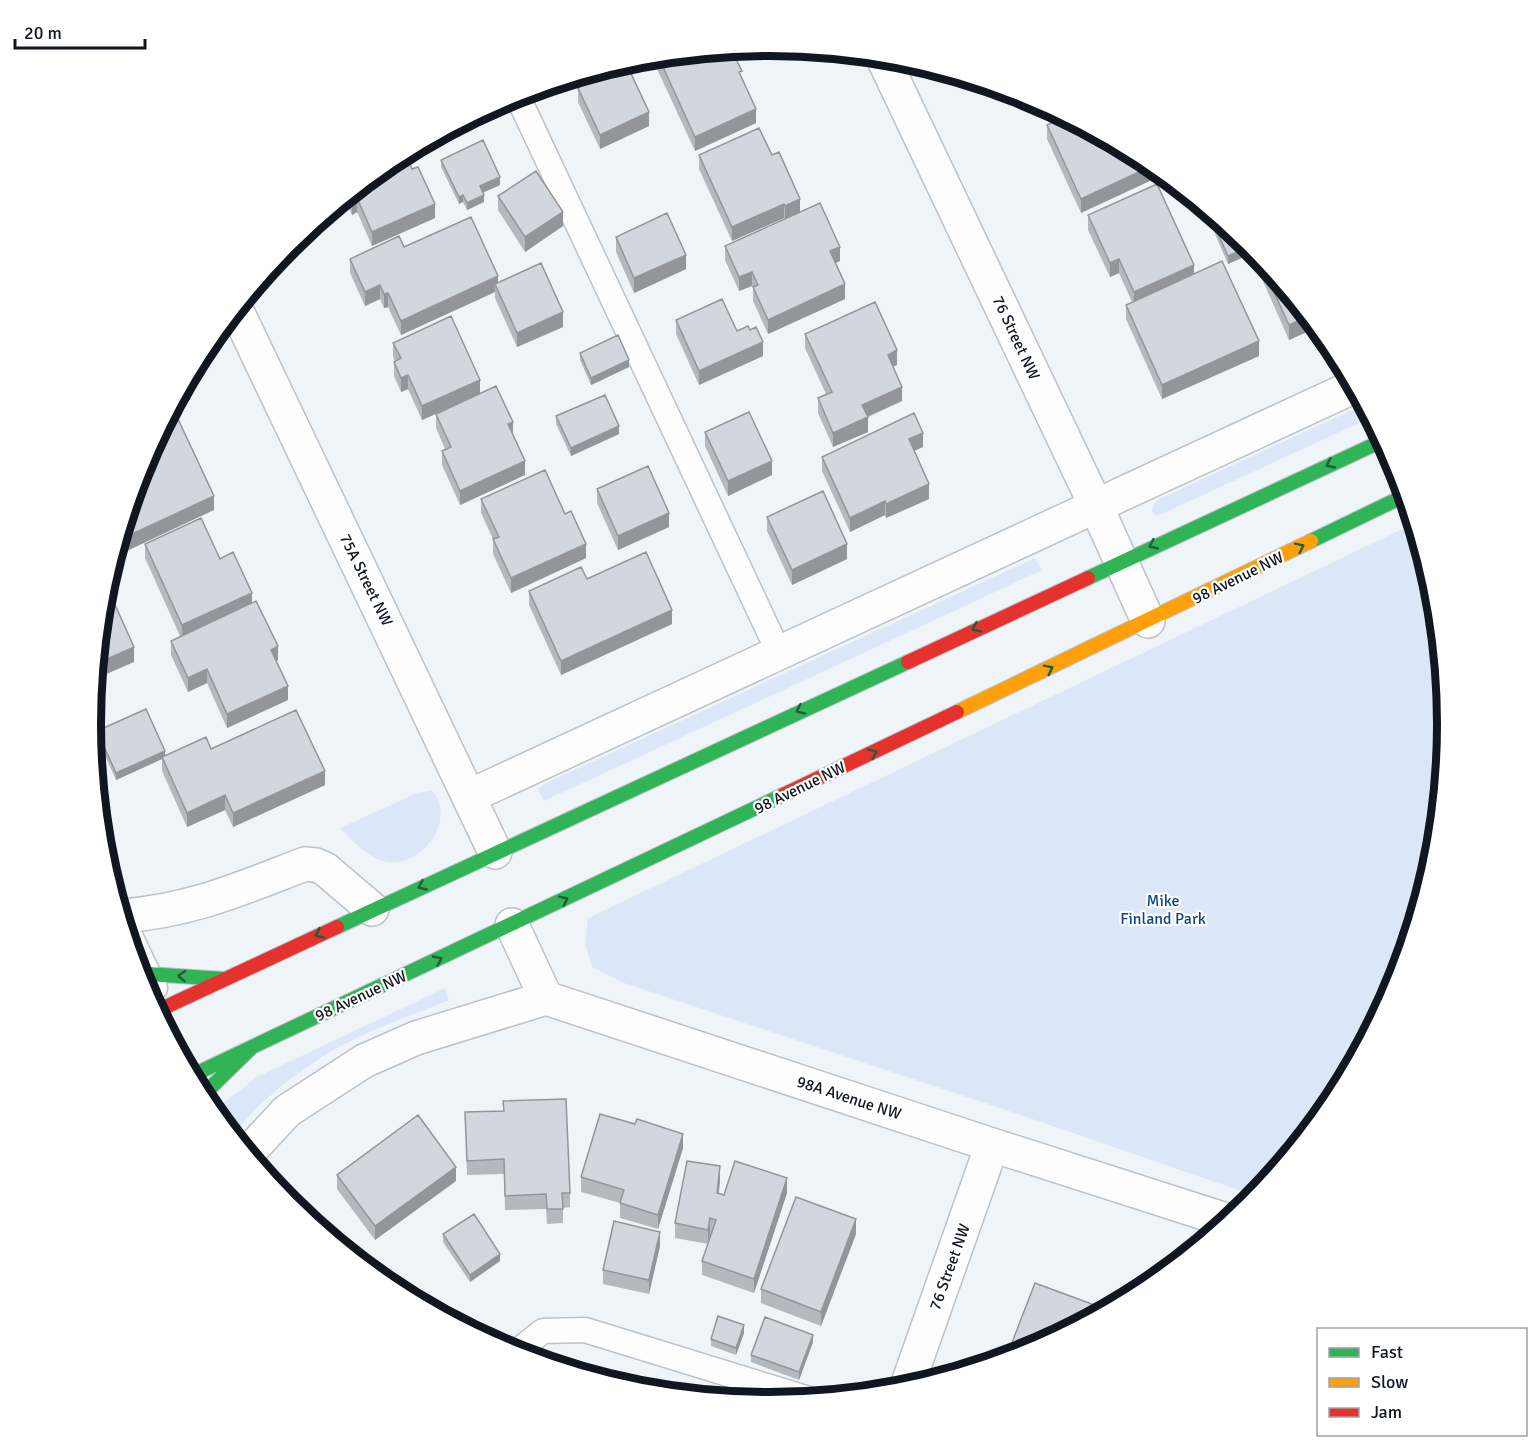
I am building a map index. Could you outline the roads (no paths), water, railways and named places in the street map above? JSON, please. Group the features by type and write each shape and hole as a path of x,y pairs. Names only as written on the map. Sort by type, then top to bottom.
{"main road":[{"path":"164,1007 1121,560 1376,444"},
{"name":"98 Avenue NW","path":"200,1072 1148,621 1399,498"},
{"path":"151,976 224,979"},
{"path":"210,1088 252,1047"}],"street":[{"name":"76 Street NW","path":"887,66 1096,506 1148,621"},
{"name":"75A Street NW","path":"240,316 495,852"},
{"path":"470,796 1348,389"},
{"path":"129,915 173,910 206,902 305,864 325,869 372,909"},
{"path":"253,1148 287,1111 364,1061 416,1038 546,998 512,925"},
{"name":"98A Avenue NW","path":"546,998 1220,1218"},
{"name":"76 Street NW","path":"910,1378 992,1145"}],"lane":[{"path":"521,103 779,653"},
{"path":"524,1346 543,1331 585,1330 785,1392"}],"park label":[{"name":"Mike Finland Park","path":"1163,910"}]}
